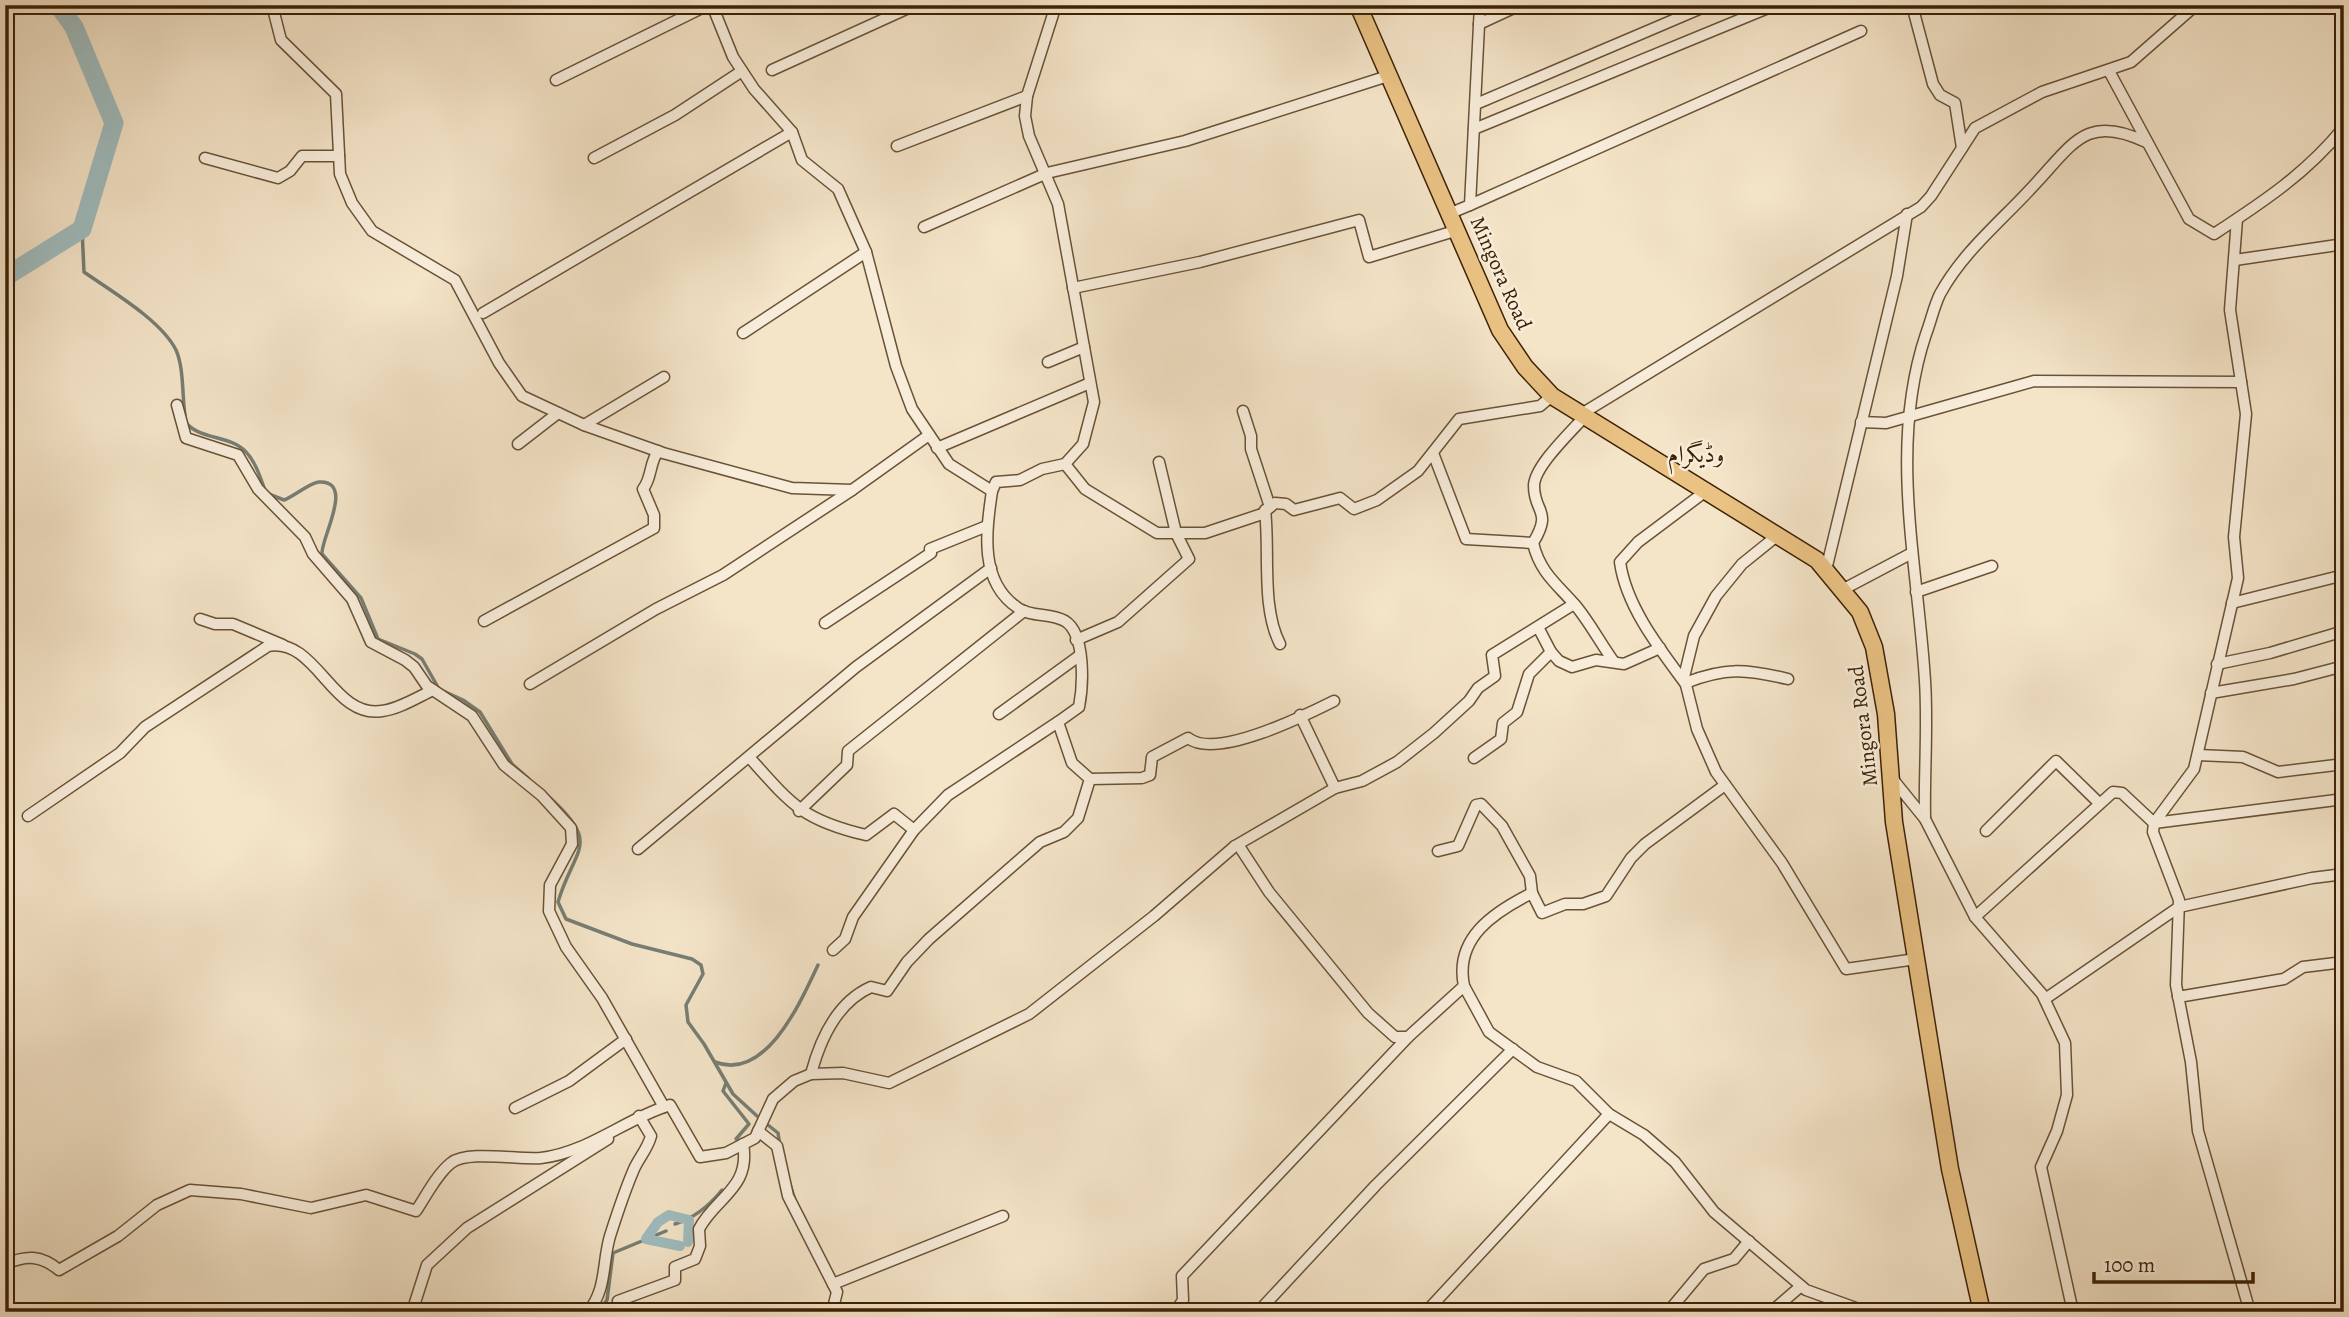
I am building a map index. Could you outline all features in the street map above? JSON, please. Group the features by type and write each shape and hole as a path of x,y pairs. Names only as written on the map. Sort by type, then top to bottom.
{"highway":[{"name":"Mingora Road","path":"1358,5 1391,75 1500,330 1525,367 1552,396 1817,560 1860,611 1874,647 1886,714 1894,822 1950,1169 1982,1312"}],"street":[{"path":"272,5 281,40 336,94 340,174 352,203 372,231 455,279 494,353 522,396 584,425 658,451 792,488 852,489"},
{"path":"556,80 710,5 743,71 792,132 802,160 838,189 866,251 883,305 897,366 912,409 949,464 992,491"},
{"path":"772,70 915,5"},
{"path":"833,950 845,939 853,917 915,830 948,795 1079,707 1084,670 1076,640 1065,621 1024,611 995,586 986,526 996,482 1020,480 1042,469 1066,464 1083,444 1094,402 1058,204 1030,136 1025,116 1027,96 1056,5"},
{"path":"1470,205 1480,5"},
{"path":"1479,24 1520,5"},
{"path":"1912,5 1933,84 1940,95 1955,103 1962,148"},
{"path":"1614,662 1574,604 1553,586 1535,554 1533,543 1542,525 1542,511 1534,486 1536,472 1585,414 1907,214 1931,196 1975,128 2042,92 2131,62 2196,5"},
{"path":"1474,129 1773,6"},
{"path":"1476,104 1704,7"},
{"path":"1451,213 1861,31"},
{"path":"594,158 675,115 743,71"},
{"path":"2109,71 2189,219 2214,234 2283,189 2320,157 2344,127"},
{"path":"925,226 1047,173 1185,141 1391,75"},
{"path":"897,146 1027,96"},
{"path":"1925,818 1926,682 1906,477 1909,417 1917,360 1940,295 1990,229 2018,204 2070,145 2092,132 2122,130 2146,142"},
{"path":"483,313 792,132"},
{"path":"205,158 278,178 290,171 302,156 339,156"},
{"path":"1826,570 1897,276 1907,214"},
{"path":"2237,219 2230,310 2246,414 2234,537 2238,578 2194,769 2154,823 2153,832 2179,907 2178,996 2206,1166 2250,1312"},
{"path":"1073,288 1200,262 1359,220 1369,257 1458,230"},
{"path":"2235,260 2344,244"},
{"path":"743,333 866,251"},
{"path":"1048,362 1084,348"},
{"path":"584,425 664,377"},
{"path":"1861,422 1886,423 2034,381 2241,382"},
{"path":"937,448 1090,383"},
{"path":"1066,464 1084,489 1120,514 1157,533 1205,533 1255,517 1279,503 1294,510 1340,498 1354,509 1377,500 1418,471 1459,419 1540,406 1552,396"},
{"path":"177,405 186,438 238,454 258,489 305,537 313,554 352,599 371,642 414,667 433,690 472,716 504,765 541,795 571,828 572,844 550,885 549,911 566,947 626,1039 664,1107"},
{"path":"1244,411 1267,508 1269,608 1272,629 1280,644"},
{"path":"518,444 558,413"},
{"path":"530,684 656,609 723,575 929,435"},
{"path":"484,621 654,528 654,515 643,489 648,483 651,461 658,451"},
{"path":"1433,453 1466,539 1533,543"},
{"path":"1076,640 1118,622 1189,559 1175,533 1160,462"},
{"path":"1685,683 1660,648 1623,582 1620,562 1638,542 1706,491"},
{"path":"825,623 931,553 930,549 986,526"},
{"path":"1779,535 1742,564 1716,596 1694,636 1684,677 1697,729 1716,772 1782,863 1846,969 1916,958"},
{"path":"1842,590 1912,553"},
{"path":"1916,592 1992,566"},
{"path":"638,849 856,667 991,568"},
{"path":"2232,603 2344,575"},
{"path":"412,1312 427,1265 467,1228 639,1116 670,1105 700,1157 726,1153 755,1138 773,1100 794,1082 811,1073 843,1073 889,1083 1029,1014 1235,846 1335,788 1362,781 1397,762 1434,733 1469,701 1478,688 1494,676 1492,655 1574,604"},
{"path":"799,811 847,765 848,751 1024,611"},
{"path":"200,619 215,624 233,624 283,645 307,660 342,696 369,710 382,711 433,690"},
{"path":"1538,627 1559,662 1572,667 1596,660 1624,664 1660,648"},
{"path":"2217,664 2270,653 2344,631"},
{"path":"28,816 120,753 156,720 268,646 283,645"},
{"path":"1474,758 1501,739 1503,723 1517,712 1529,674 1551,652"},
{"path":"999,714 1079,656"},
{"path":"2211,693 2294,679 2344,666"},
{"path":"1685,683 1713,673 1746,669 1788,679"},
{"path":"1058,722 1072,763 1090,779 1142,778 1150,775 1152,757 1188,738 1194,743 1226,745 1334,701"},
{"path":"1300,715 1335,788"},
{"path":"2198,755 2243,757 2278,772 2344,764"},
{"path":"749,757 799,811 833,827 866,835 890,814 900,816 915,830"},
{"path":"1986,831 2056,761 2099,803"},
{"path":"1891,776 1925,818 1975,917 2045,999 2065,1043 2067,1095 2057,1131 2041,1167 2073,1312"},
{"path":"811,1073 822,1038 850,1002 871,987 887,991 907,962 929,939 1040,842 1064,832 1081,812 1090,779"},
{"path":"1438,851 1458,846 1474,808 1481,804 1502,826 1530,876 1532,893 1542,913 1565,904 1583,904 1606,896 1631,858 1645,844 1725,785"},
{"path":"1975,917 2113,792 2122,793 2154,823"},
{"path":"2154,823 2344,799"},
{"path":"1235,846 1239,846 1269,892 1368,1013 1395,1037 1408,1037"},
{"path":"2045,999 2179,907 2312,878 2344,874"},
{"path":"1532,893 1502,908 1477,930 1461,969 1464,986 1489,1032 1537,1067 1576,1082 1609,1114 1644,1135 1675,1162 1714,1212 1801,1286 1867,1312"},
{"path":"2178,996 2284,979 2304,967 2344,962"},
{"path":"1176,1312 1183,1300 1182,1276 1408,1037 1464,986"},
{"path":"515,1108 569,1081 626,1039"},
{"path":"1258,1312 1376,1185 1513,1049"},
{"path":"1426,1312 1609,1114"},
{"path":"588,1312 602,1293 605,1255 611,1232 633,1172 649,1145 651,1136 639,1116"},
{"path":"758,1131 777,1146 788,1196 837,1292 832,1312"},
{"path":"5,1264 24,1256 46,1259 60,1270 118,1236 157,1205 190,1190 242,1194 311,1208 366,1195 416,1210 451,1163 464,1157 543,1158 616,1132"},
{"path":"618,1301 675,1280 675,1267 695,1259 700,1246 699,1229 728,1195 745,1166 743,1144"},
{"path":"833,1284 1003,1216"},
{"path":"1668,1312 1704,1269 1734,1259 1749,1241"},
{"path":"1771,1312 1801,1286"}],"waterway":[{"path":"5,277 82,229 114,123 74,27 58,5"},
{"path":"82,229 84,272 147,317 176,350 182,373 185,415"},
{"path":"186,423 199,432 232,443 246,452 266,493 284,500 315,483 330,484 335,490 336,500 322,554 361,598 378,639 422,659 439,689 463,700 480,712 512,764 529,779"},
{"path":"548,796 565,812 580,837 580,847 558,902 566,919 632,944 692,959 701,965 703,974 686,1005 688,1022 733,1094 757,1116"},
{"path":"715,1062 733,1065 750,1060 766,1050 791,1017 818,965"},
{"path":"726,1083 723,1091 749,1124 736,1139"},
{"path":"768,1125 778,1133 780,1146"},
{"path":"789,1181 795,1200"},
{"path":"675,1224 701,1211 722,1190"},
{"path":"680,1246 646,1239 658,1222 669,1215 689,1220 688,1242"},
{"path":"598,1312 607,1300 613,1253 666,1231"}],"district":[{"name":"وڈیگرام","path":"1696,454"}]}
